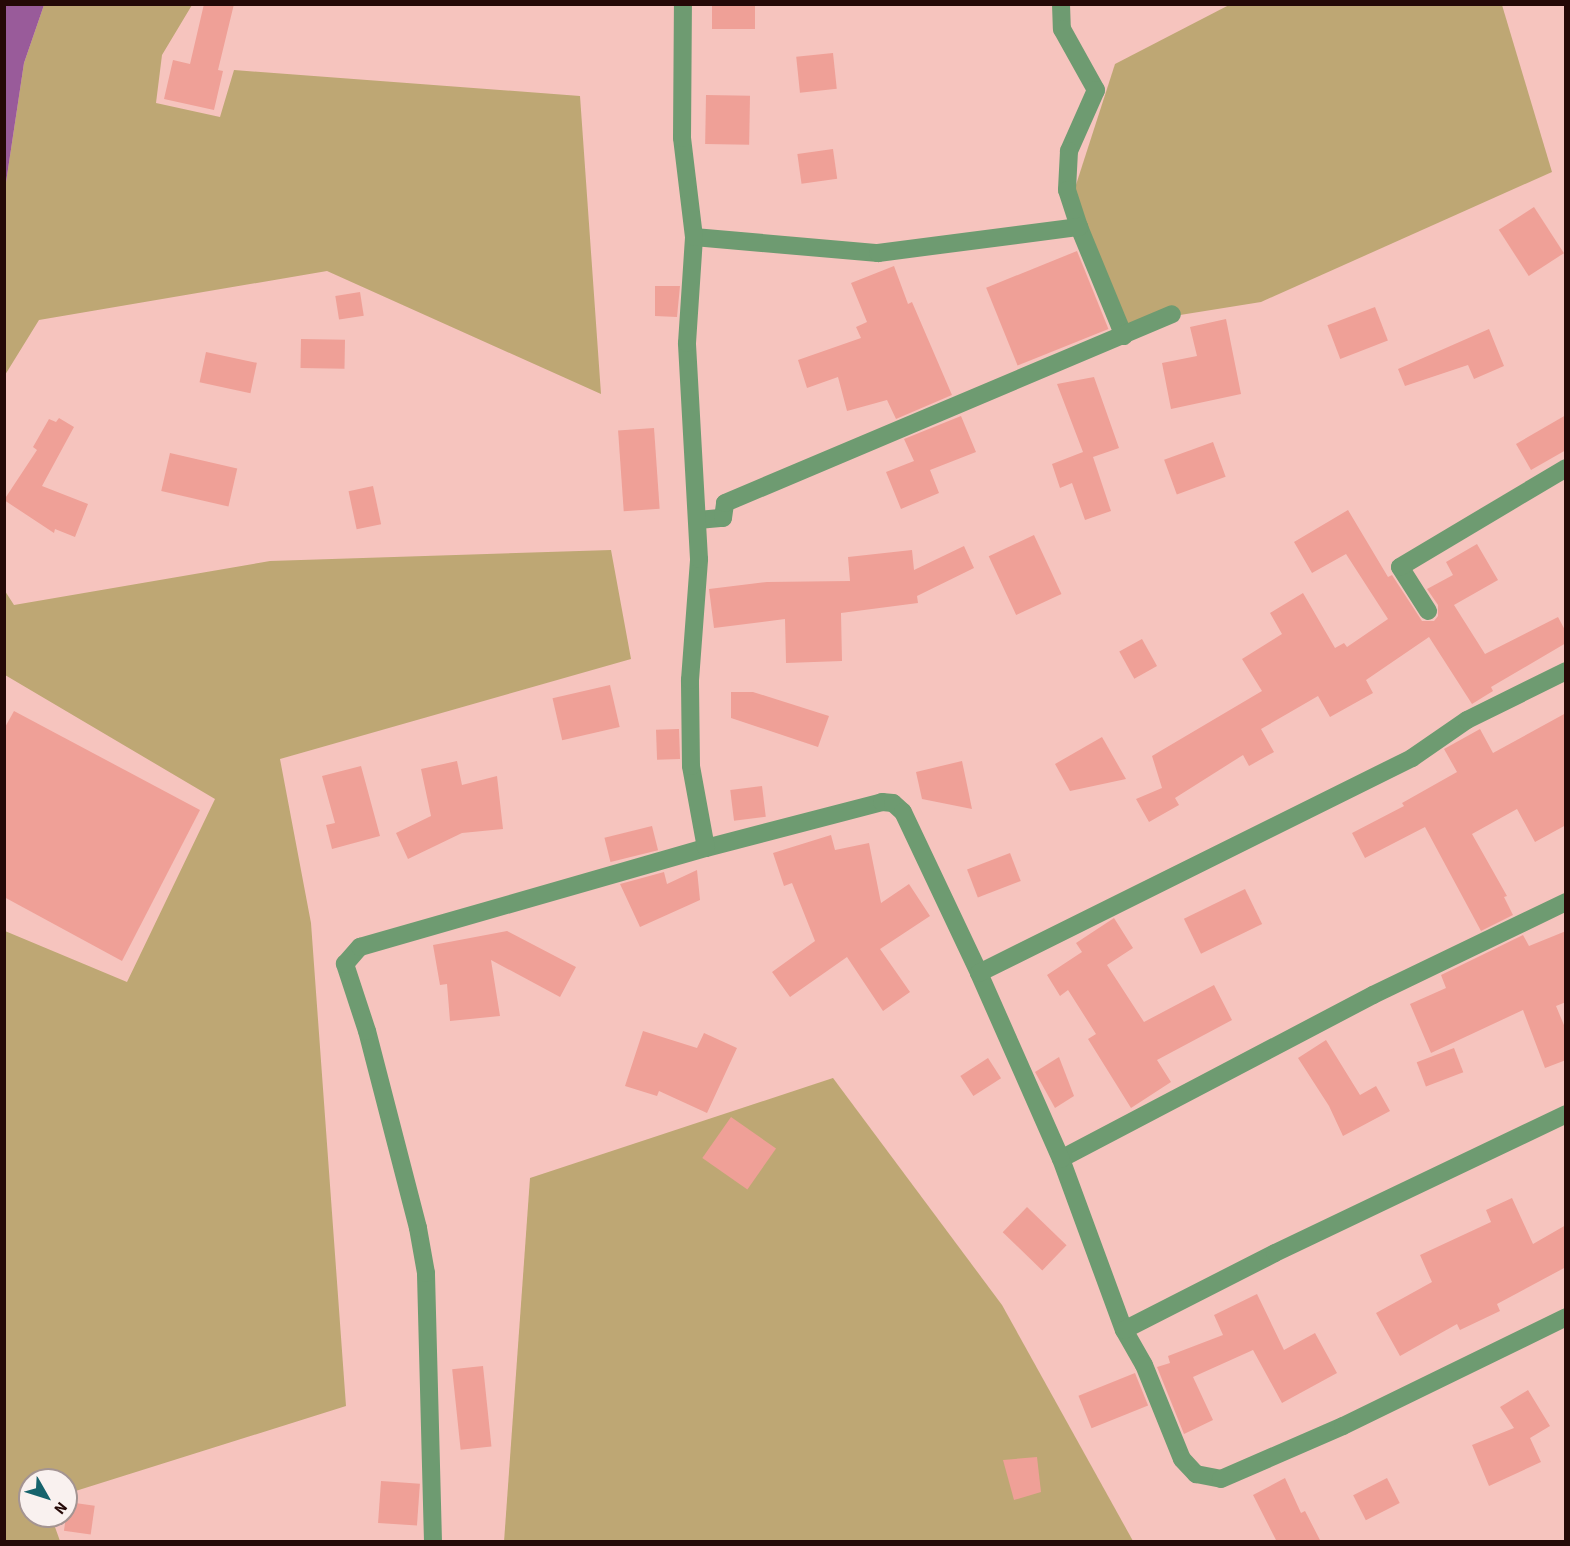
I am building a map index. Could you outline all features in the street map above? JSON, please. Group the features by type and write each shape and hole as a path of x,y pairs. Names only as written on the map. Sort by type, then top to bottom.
{"street":[{"path":"683,4 682,138 694,237 687,343 699,559 690,680 691,766 706,848"},
{"path":"1061,4 1062,29 1096,90 1069,151 1067,190 1079,227 1124,336"},
{"path":"694,237 878,253 1079,227"},
{"path":"698,520 723,518 725,503 1172,314"},
{"path":"1428,610 1400,567 1566,468"},
{"path":"980,973 1412,758 1467,720 1566,671"},
{"path":"433,1542 426,1273 418,1228 367,1030 345,964 360,947 706,848 882,802 893,803 903,812 980,973 1061,1159 1124,1330 1144,1365 1182,1459 1196,1474 1221,1479 1343,1426 1566,1317"},
{"path":"1061,1159 1373,995 1566,902"},
{"path":"1124,1330 1275,1253 1566,1114"}],"shaded area":[{"path":"5,4 44,5 24,63 5,189"},
{"path":"1231,4 1502,5 1552,172 1261,302 1124,324 1074,191 1115,64"},
{"path":"44,5 192,5 162,55 156,103 220,117 234,70 580,96 601,394 327,271 39,320 5,375 5,189 24,63"},
{"path":"611,550 631,659 280,759 311,923 346,1406 78,1490 78,1468 18,1468 18,1528 55,1528 60,1541 5,1541 5,931 127,982 215,799 5,675 5,591 14,605 270,561"},
{"path":"833,1078 1002,1305 1133,1541 504,1542 530,1178"}],"building":[{"path":"204,4 234,4 218,70 223,71 214,110 164,99 173,60 190,64"},
{"path":"712,4 755,4 755,29 712,29"},
{"path":"833,53 837,89 800,93 796,57"},
{"path":"706,95 750,96 749,145 705,144"},
{"path":"833,149 837,179 802,184 797,154"},
{"path":"1534,207 1564,253 1529,276 1499,230"},
{"path":"1077,251 1108,329 1018,366 986,288"},
{"path":"894,266 908,304 912,302 952,395 896,419 887,400 847,411 838,377 807,388 798,360 861,338 856,327 867,322 851,283"},
{"path":"655,286 680,286 677,317 655,316"},
{"path":"360,292 364,316 339,320 335,296"},
{"path":"1375,307 1388,341 1340,359 1327,325"},
{"path":"1226,319 1241,394 1171,409 1162,363 1197,356 1190,327"},
{"path":"1489,329 1504,366 1474,379 1468,365 1405,386 1398,369"},
{"path":"301,339 345,340 344,369 300,368"},
{"path":"206,352 257,363 250,393 200,382"},
{"path":"1094,377 1119,448 1093,457 1111,511 1085,520 1072,483 1060,488 1052,464 1083,452 1057,384"},
{"path":"1566,415 1566,450 1531,470 1516,444"},
{"path":"961,416 976,452 930,470 939,493 901,509 886,472 914,461 904,439"},
{"path":"59,418 74,427 42,486 88,504 75,537 55,529 54,533 4,500 37,450 33,447 49,419 56,422"},
{"path":"654,428 660,509 624,511 618,431"},
{"path":"1213,442 1226,477 1177,495 1164,460"},
{"path":"170,453 237,469 228,507 161,491"},
{"path":"373,486 381,524 357,529 349,491"},
{"path":"1348,510 1388,577 1392,575 1422,621 1434,621 1438,616 1438,605 1427,589 1453,575 1446,562 1477,544 1498,580 1454,605 1485,654 1558,617 1566,632 1566,643 1491,687 1493,691 1472,704 1429,637 1366,680 1373,693 1330,717 1318,696 1261,729 1274,752 1249,766 1243,755 1175,798 1179,805 1149,822 1136,799 1162,788 1152,756 1262,691 1242,659 1282,634 1270,613 1303,593 1335,648 1344,643 1347,647 1388,619 1346,554 1312,573 1294,542"},
{"path":"1034,535 1061,594 1016,615 989,556"},
{"path":"964,546 974,568 917,596 918,603 841,613 842,661 786,663 785,619 714,628 709,589 767,582 850,581 848,557 912,550 914,570"},
{"path":"1142,639 1157,666 1134,679 1119,652"},
{"path":"610,685 620,727 562,740 553,698"},
{"path":"731,692 753,692 829,716 818,747 731,718"},
{"path":"14,711 200,810 122,961 4,897 4,729"},
{"path":"1566,713 1566,825 1535,842 1517,809 1472,834 1507,896 1504,897 1513,915 1481,931 1425,827 1365,858 1352,833 1404,806 1402,803 1457,772 1444,749 1480,729 1493,753"},
{"path":"679,729 680,759 657,760 656,730"},
{"path":"1102,737 1126,779 1070,791 1055,764"},
{"path":"457,761 462,785 497,776 503,829 462,833 408,859 396,833 431,816 421,769"},
{"path":"962,761 972,809 922,799 916,772"},
{"path":"361,766 380,836 332,849 326,825 335,823 322,776"},
{"path":"762,786 766,817 734,821 730,790"},
{"path":"652,826 658,850 611,862 604,838"},
{"path":"831,835 835,850 869,843 881,903 909,884 930,916 880,949 910,992 883,1011 847,957 790,997 772,972 815,941 792,883 784,886 773,853"},
{"path":"1010,853 1021,881 978,897 967,869"},
{"path":"697,870 700,900 640,927 620,884 664,872 667,884"},
{"path":"1245,889 1262,924 1201,954 1184,919"},
{"path":"1114,918 1133,948 1107,965 1144,1022 1214,985 1232,1020 1157,1060 1171,1082 1131,1108 1088,1039 1096,1034 1068,990 1060,996 1047,975 1082,952 1076,943"},
{"path":"507,931 576,967 560,997 491,960 500,1016 450,1021 447,984 440,985 433,945"},
{"path":"1566,931 1566,1002 1556,1006 1566,1030 1566,1060 1545,1068 1523,1010 1431,1053 1410,1004 1446,988 1441,975 1523,935 1529,946"},
{"path":"643,1031 697,1048 704,1033 737,1048 707,1113 659,1091 657,1096 625,1086"},
{"path":"1326,1040 1360,1095 1376,1086 1390,1111 1343,1136 1329,1106 1298,1058"},
{"path":"1454,1048 1463,1072 1426,1087 1417,1062"},
{"path":"1059,1057 1074,1096 1055,1108 1035,1072"},
{"path":"988,1058 1001,1078 973,1096 960,1076"},
{"path":"731,1117 776,1149 747,1190 702,1158"},
{"path":"1512,1198 1533,1244 1566,1225 1566,1267 1497,1304 1500,1311 1460,1330 1457,1324 1400,1356 1376,1313 1432,1282 1420,1255 1491,1222 1486,1210"},
{"path":"1027,1207 1067,1245 1042,1270 1003,1232"},
{"path":"1257,1294 1284,1350 1315,1333 1337,1373 1282,1403 1253,1350 1193,1377 1213,1420 1184,1434 1157,1367 1170,1363 1168,1356 1223,1335 1214,1315"},
{"path":"483,1366 491,1447 461,1450 452,1369"},
{"path":"1135,1373 1148,1405 1092,1428 1078,1396"},
{"path":"1528,1390 1550,1426 1530,1438 1541,1462 1489,1486 1472,1445 1514,1428 1500,1407"},
{"path":"1037,1457 1041,1492 1014,1500 1003,1460"},
{"path":"1285,1478 1301,1513 1305,1511 1321,1542 1277,1542 1253,1495"},
{"path":"1387,1478 1400,1503 1366,1520 1353,1495"},
{"path":"381,1481 420,1484 417,1526 378,1523"},
{"path":"78,1503 95,1506 91,1534 64,1531 64,1528 78,1528"}]}
